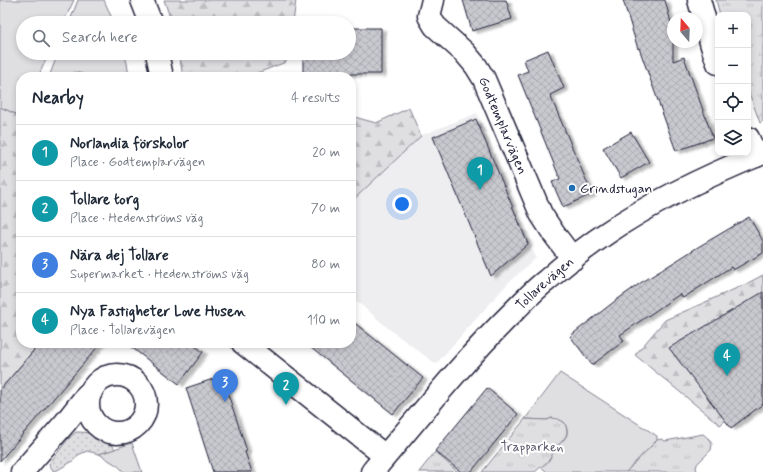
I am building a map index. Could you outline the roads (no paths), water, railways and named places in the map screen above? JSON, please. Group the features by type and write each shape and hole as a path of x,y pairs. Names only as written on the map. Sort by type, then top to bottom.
{"street":[{"path":"142,0 148,16"},
{"name":"Godtemplarvägen","path":"433,0 429,16 435,26 465,53 476,66 484,79 541,214 554,234 573,258"},
{"path":"699,0 715,54"},
{"path":"158,60 161,72"},
{"name":"Tollarevägen","path":"372,472 446,383 498,327 546,281 573,258 607,233 648,207 756,149"},
{"path":"249,348 385,456"},
{"path":"22,472 91,392"}],"place":[{"name":"Grindstugan","path":"572,188"},
{"name":"Norlandia förskolor","path":"480,190"},
{"name":"Nya Fastigheter Love Husen","path":"727,376"},
{"name":"Nära dej Tollare","path":"225,402"},
{"name":"Tollare torg","path":"286,405"}],"park label":[{"name":"Trapparken","path":"532,446"}]}
